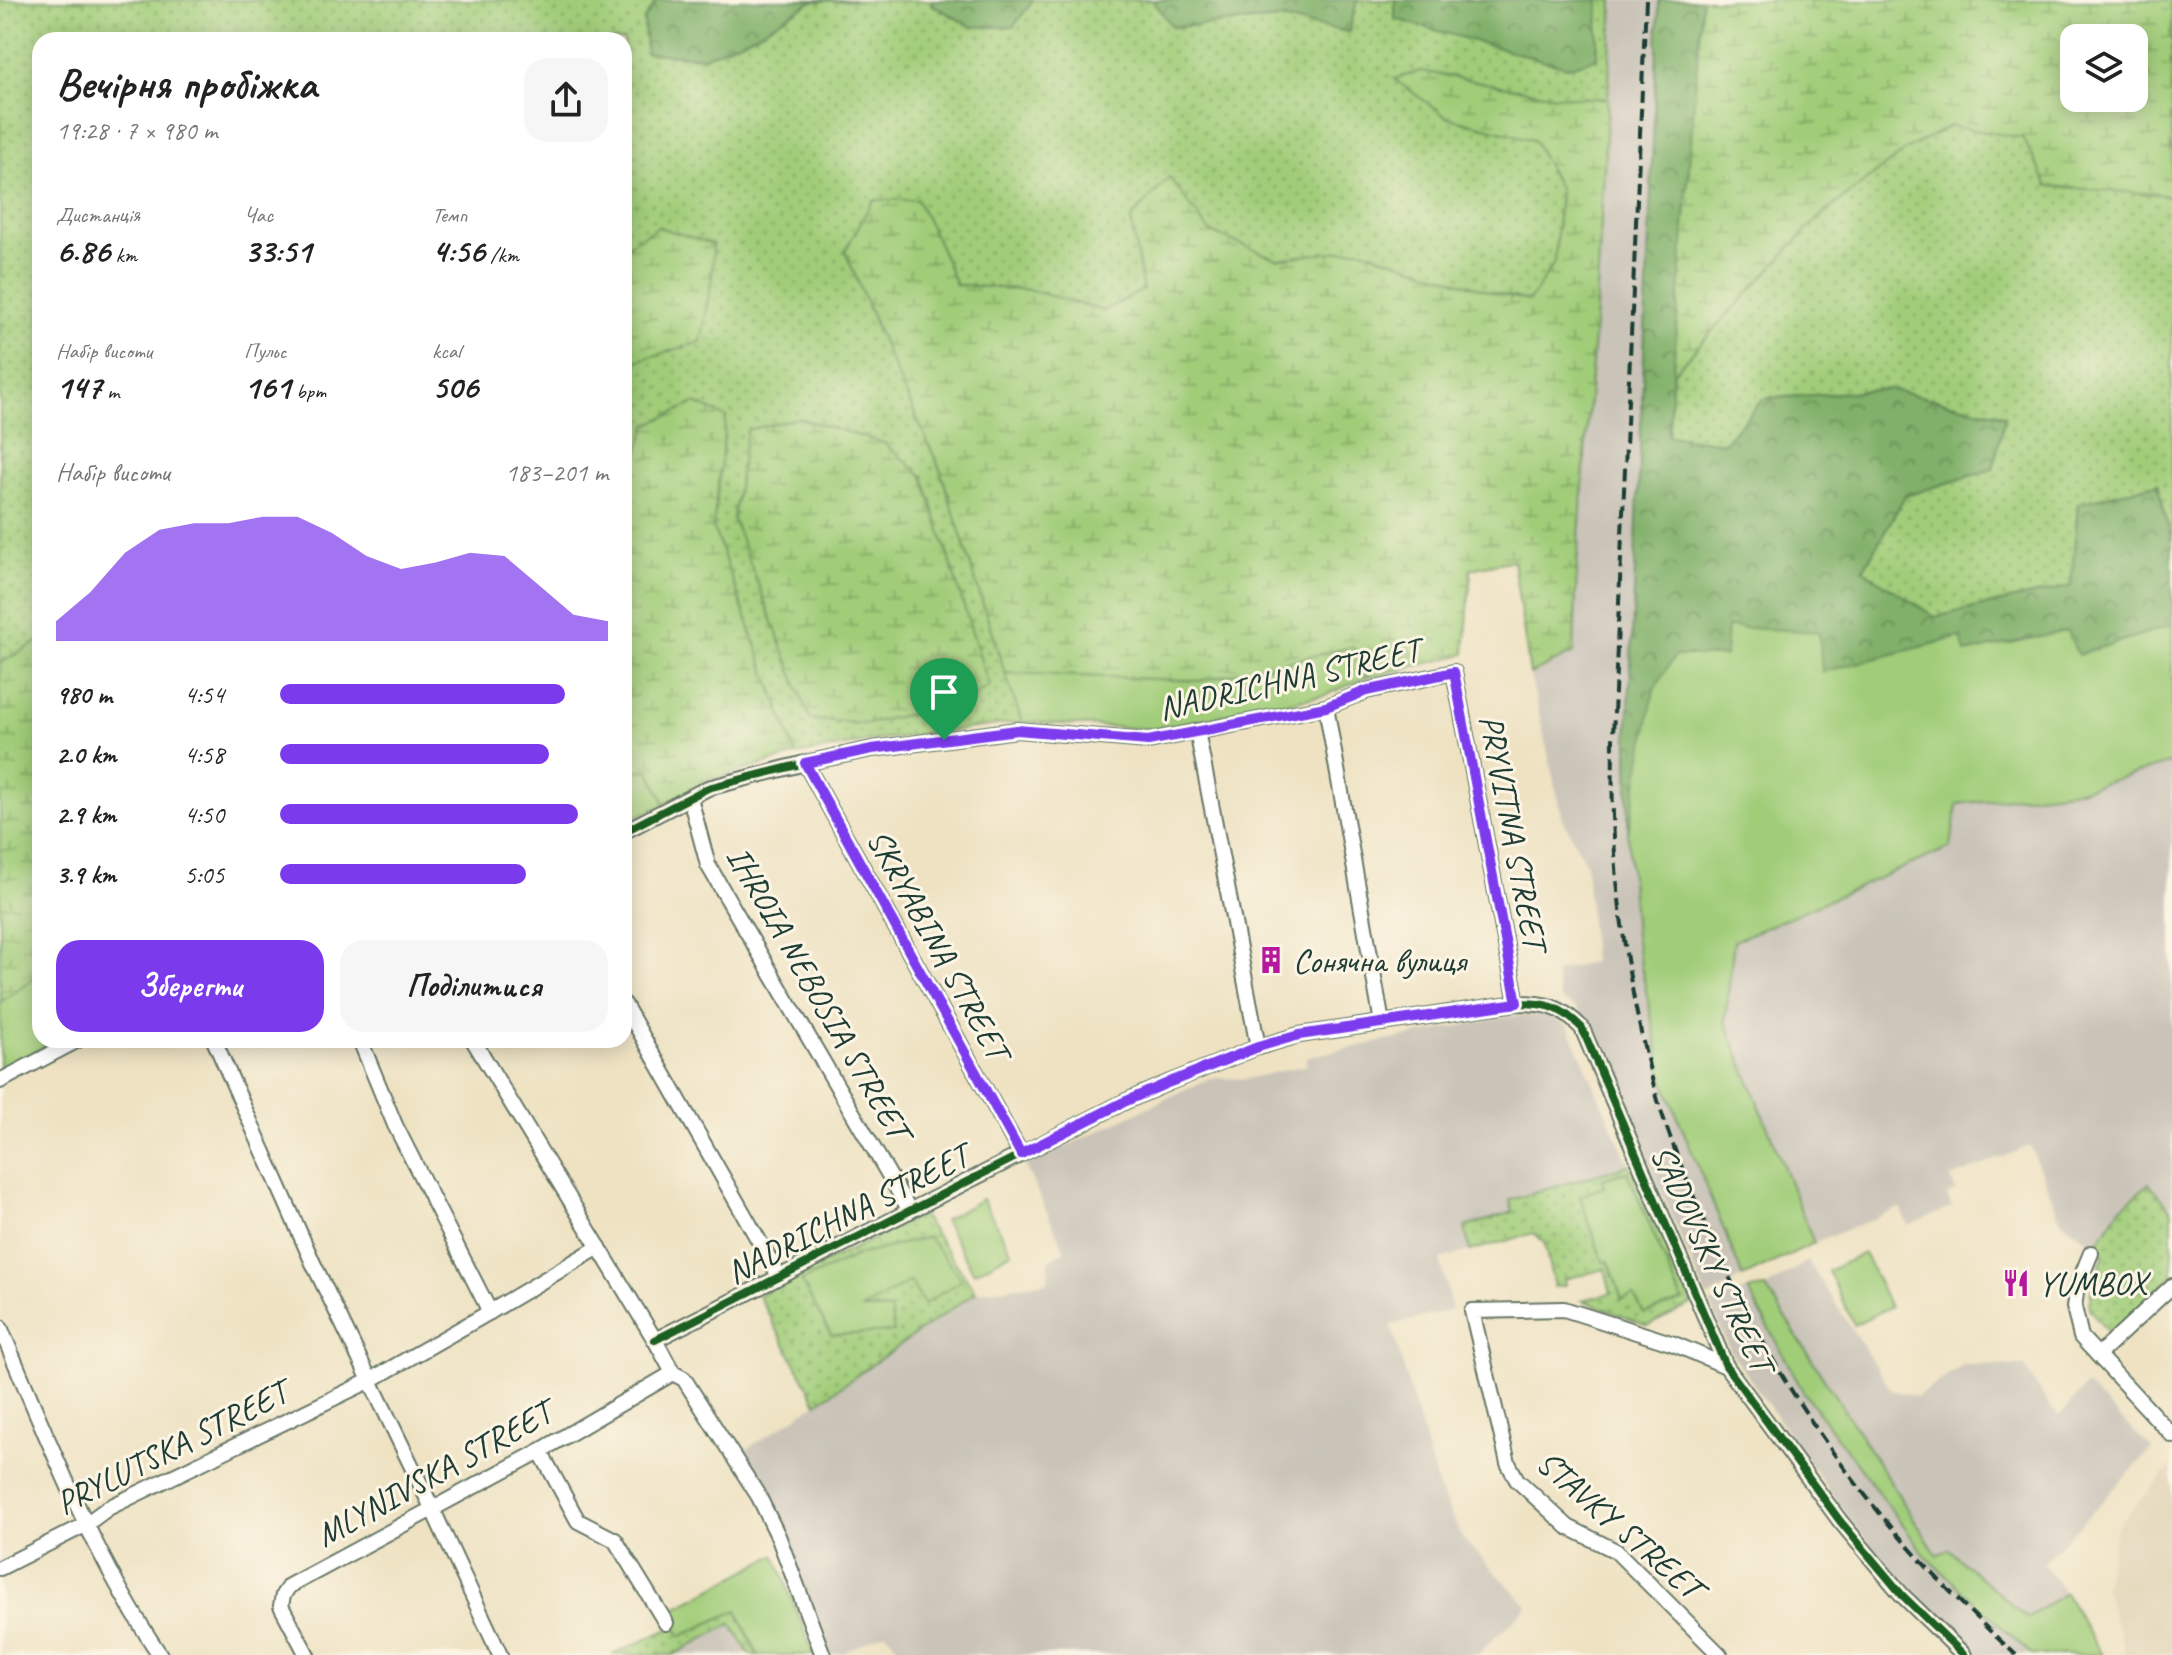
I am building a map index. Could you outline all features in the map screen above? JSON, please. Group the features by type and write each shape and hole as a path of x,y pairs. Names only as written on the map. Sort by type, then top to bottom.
{"street":[{"name":"NADRICHNA STREET","path":"632,827 708,788 872,749 1017,730 1148,741 1326,707 1366,691 1454,672"},
{"name":"PRYVITNA STREET","path":"1454,672 1517,1003"},
{"path":"1326,707 1382,1023"},
{"path":"1197,731 1258,1047"},
{"name":"SKRYABINA STREET","path":"805,763 1021,1154"},
{"name":"IHROIA NEBOSIA STREET","path":"690,798 708,865 910,1211"},
{"name":"NADRICHNA STREET","path":"655,1340 1124,1102 1258,1047 1299,1035 1517,1003 1541,1003 1566,1012"},
{"name":"SADOVSKY STREET","path":"1566,1012 1582,1028 1726,1366 1840,1521 1902,1595 1964,1655"},
{"path":"632,1018 779,1276"},
{"path":"0,1081 63,1048"},
{"path":"218,1048 313,1263 500,1655"},
{"path":"363,1048 395,1125 490,1312"},
{"path":"478,1048 673,1373 684,1379 759,1497 778,1536 823,1655"},
{"name":"PRYLUTSKA STREET","path":"0,1568 85,1525 108,1508 369,1381 599,1247"},
{"path":"2091,1253 2077,1287 2074,1307 2081,1337 2172,1435"},
{"path":"2098,1355 2172,1286"},
{"name":"STAVKY STREET","path":"1720,1655 1616,1551 1568,1527 1517,1480 1508,1463 1472,1311 1564,1309 1674,1344 1726,1366"},
{"path":"0,1327 85,1525 137,1621 160,1655"},
{"name":"MLYNIVSKA STREET","path":"307,1655 281,1606 289,1586 540,1451 673,1373"},
{"path":"540,1451 578,1521 615,1540 666,1623"}],"shaded area":[{"path":"1613,0 1659,0 1628,733 1628,834 1635,936 1665,1086 1743,1277 1707,1298 1589,1025 1575,1007 1560,999 1555,972 1593,962 1586,863 1563,820 1530,674 1574,653"},
{"path":"2172,763 2172,1211 2149,1184 2120,1209 2095,1246 2061,1220 2030,1146 1951,1178 1956,1191 1947,1195 1952,1207 1908,1226 1900,1208 1814,1243 1724,1020 1734,941 1950,847 1957,804 2079,790"},
{"path":"1543,1014 1568,1026 1629,1165 1511,1200 1514,1212 1465,1227 1470,1251 1440,1259 1452,1310 1391,1325 1438,1487 1462,1538 1528,1606 1477,1655 903,1655 886,1632 843,1653 827,1655 781,1534 744,1451 976,1292 1048,1282 1049,1261 1065,1250 1025,1166 1210,1078 1246,1079 1307,1065 1305,1057 1511,1016"},
{"path":"1808,1261 1891,1390 1917,1397 1963,1365 2024,1366 2050,1407 2060,1416 2086,1385 2152,1449 2043,1563 2065,1593 2027,1619 1948,1549 1938,1555 1766,1288"},
{"path":"1748,1290 1804,1393 1928,1559 2032,1655 1975,1655 1908,1591 1846,1515 1731,1352 1710,1304"},
{"path":"2172,1466 2172,1655 2127,1655 2104,1587 2117,1526"},
{"path":"731,1624 750,1655 673,1655"}],"green space":[{"path":"0,0 657,0 644,20 754,35 813,1 933,0 931,4 972,27 1013,27 1032,0 1153,0 1173,27 1282,19 1348,32 1357,0 1395,0 1395,19 1597,58 1599,0 1613,0 1608,99 1395,79 1447,117 1534,140 1560,190 1555,262 1529,301 1491,292 1359,249 1277,259 1210,232 1131,219 1143,290 1103,311 1030,290 955,285 938,242 846,252 940,469 1022,722 876,740 796,755 713,527 726,417 647,425 632,471 632,361 636,361 658,227 632,242 632,32 32,32 32,645 0,663","holes":["966,701 866,724 810,719"]},
{"path":"657,0 855,0 813,1 754,35 704,57 646,53 644,20"},
{"path":"933,0 1032,2 1013,27 972,27 931,4"},
{"path":"1153,0 1357,0 1349,32 1282,19 1172,27"},
{"path":"1395,0 1599,0 1597,58 1567,67 1395,19"},
{"path":"1659,0 1702,0 1668,436 1724,443 1763,399 1888,389 2005,416 1993,469 1905,496 1863,570 1935,617 2071,586 2078,503 2157,484 2172,541 2172,625 2077,655 2067,631 1965,653 1960,637 1822,672 1725,656 1675,656 1628,834 1628,733"},
{"path":"1702,0 2172,0 2172,199 2165,195 2048,186 2023,138 1950,126 1905,150 1818,218 1673,373"},
{"path":"1421,71 1555,96 1608,99 1577,563 1574,653 1530,674 1513,560 1471,569 1465,654 1366,678 1353,647 1200,681 1005,673 940,469 845,251 873,200 917,200 956,285 1030,290 1103,311 1143,290 1131,219 1169,177 1210,232 1277,259 1359,249 1491,292 1529,301 1555,262 1560,190 1534,140 1447,117 1394,79"},
{"path":"1950,126 2023,137 2172,199 2172,541 2157,484 2072,586 1935,617 1863,570 1905,496 1993,469 2005,415 1888,389 1763,399 1724,443 1668,436 1673,373 1818,218 1905,150"},
{"path":"658,227 713,244 712,277 701,342 632,361 632,242"},
{"path":"695,403 726,417 713,527 796,755 706,781 665,804 649,770 632,771 632,471 647,425"},
{"path":"798,418 884,443 923,476 989,686 966,701 866,724 810,719 733,519 747,430"},
{"path":"2172,625 2172,763 2079,790 1957,804 1951,847 1734,941 1725,1020 1814,1243 1743,1277 1665,1086 1635,936 1628,834 1654,689 1675,656 1725,656 1727,627 1819,632 1822,672 1961,637 1965,653 2067,631 2078,655"},
{"path":"32,645 32,980 0,1002 0,663"},
{"path":"1353,647 1366,678 1325,695 1153,729 1022,722 1005,673 1200,681"},
{"path":"649,770 665,804 632,818 632,771"},
{"path":"32,980 32,1048 41,1048 0,1070 0,1002"},
{"path":"1629,1165 1693,1304 1647,1326 1582,1300 1611,1293 1605,1269 1564,1279 1565,1285 1554,1287 1544,1242 1534,1233 1470,1251 1465,1227 1513,1212 1510,1200","holes":["1627,1172 1682,1301 1634,1295 1622,1299 1608,1261 1604,1262 1580,1196 1604,1187 1602,1179"]},
{"path":"1627,1172 1682,1301 1644,1314 1634,1295 1622,1299 1609,1261 1603,1262 1580,1196 1604,1187 1602,1179"},
{"path":"2149,1183 2172,1211 2172,1276 2110,1335 2089,1308 2092,1284 2104,1255 2095,1246 2120,1209"},
{"path":"982,1199 1012,1252 974,1273 944,1220"},
{"path":"922,1215 976,1292 817,1403 758,1295","holes":["928,1237 910,1281 860,1310"]},
{"path":"928,1237 962,1280 924,1304 910,1281 862,1309 890,1310 894,1332 831,1335 801,1281 859,1255"},
{"path":"1864,1253 1890,1307 1854,1325 1828,1271"},
{"path":"1766,1288 1937,1555 1948,1549 2027,1618 2065,1593 2102,1655 2032,1655 1928,1559 1804,1393 1748,1290"},
{"path":"775,1555 814,1655 758,1655 737,1610 681,1636 666,1613"},
{"path":"737,1610 758,1655 750,1655 731,1624 673,1655 612,1655 675,1626 681,1636"}],"railway":[{"path":"1646,0 1613,736 1617,884 1639,1022 1655,1090 1677,1156 1733,1284 1764,1344 1835,1456 1875,1508 1965,1607 2016,1655"}],"cycle path":[{"path":"632,827 708,788 872,749 1017,730 1148,741 1326,707 1366,691 1454,672 1517,1003"},
{"path":"655,1340 1124,1102 1258,1047 1299,1035 1517,1003 1545,1005 1560,1010 1582,1028 1726,1366 1840,1521 1902,1595 1964,1655"}],"place":[{"name":"Сонячна вулиця","path":"1271,960"},
{"name":"YUMBOX","path":"2016,1283"}],"route":[{"path":"1454,672 1517,1003 1299,1035 1258,1047 1124,1102 1021,1154 805,763 872,749 944,740 1017,730 1148,741 1326,707 1366,691 1454,672"}]}
